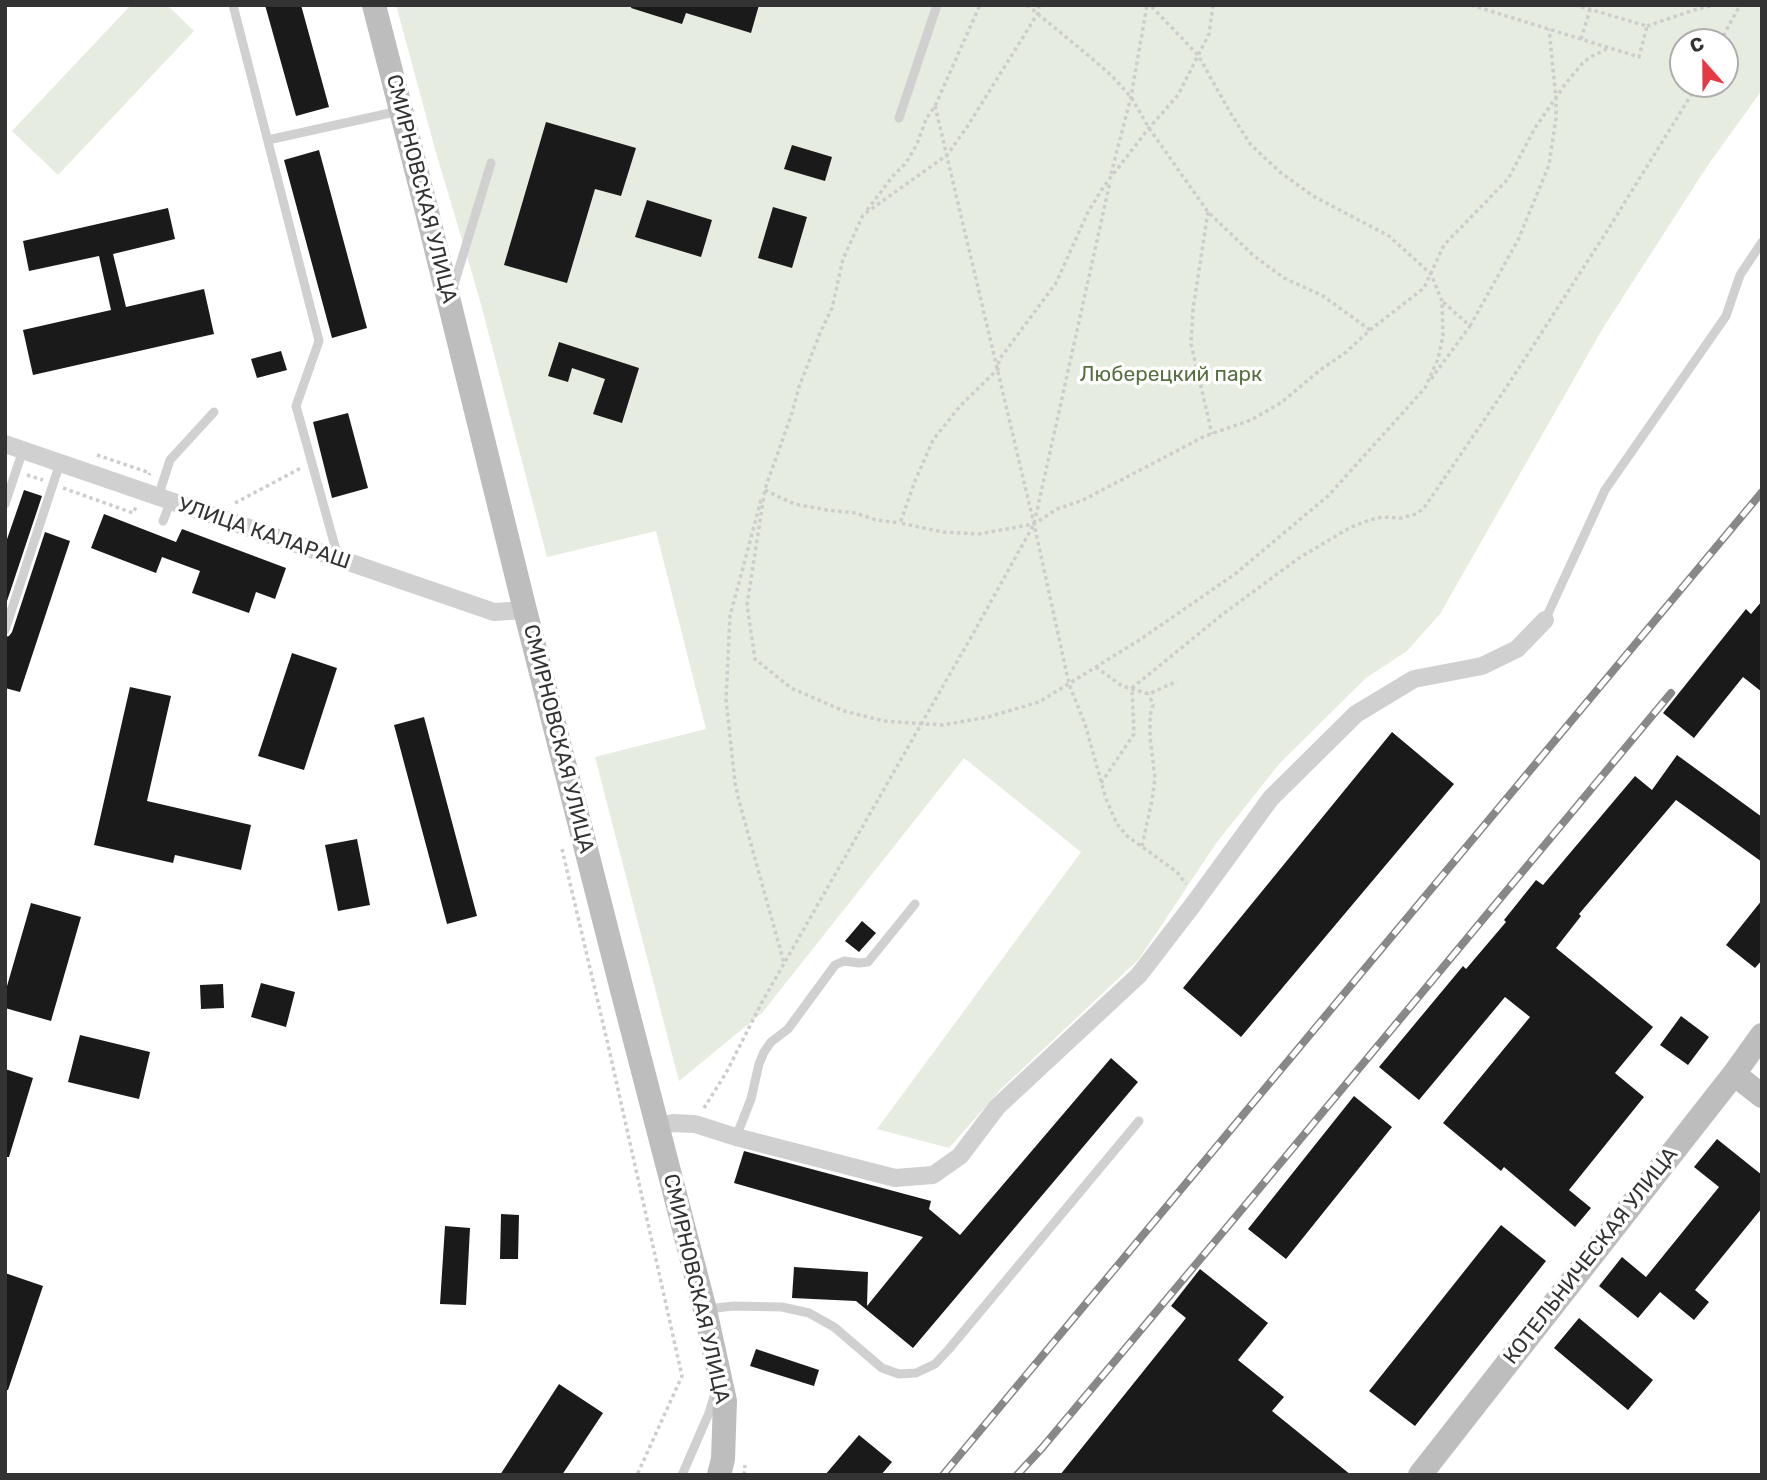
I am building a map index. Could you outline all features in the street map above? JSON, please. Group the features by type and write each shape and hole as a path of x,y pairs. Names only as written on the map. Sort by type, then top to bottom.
{"main road":[{"name":"СМИРНОВСКАЯ УЛИЦА","path":"374,5 525,610 705,1310 726,1401 723,1459 719,1475"},
{"name":"КОТЕЛЬНИЧЕСКАЯ УЛИЦА","path":"1420,1475 1762,1035"},
{"path":"1734,1074 1762,1096"}],"street":[{"name":"УЛИЦА КАЛАРАШ","path":"5,444 494,612 525,610"},
{"path":"658,1126 673,1123 695,1124 895,1178 933,1175 960,1156 998,1107 1139,975 1271,798 1356,714 1414,679 1482,666 1517,649 1545,620"}],"lane":[{"path":"233,5 319,341 296,406 338,559"},
{"path":"899,118 937,5"},
{"path":"268,140 401,110"},
{"path":"449,300 491,163"},
{"path":"1545,620 1605,490 1726,316 1740,275 1762,242"},
{"path":"163,521 157,497 170,460 214,412"},
{"path":"5,505 23,450"},
{"path":"5,630 61,463"},
{"path":"736,1137 751,1099 759,1064 771,1042 788,1029 835,965 844,961 868,962 915,904"},
{"path":"705,1310 734,1306 782,1307 809,1313 834,1326 883,1368 899,1374 916,1373 935,1364 949,1349 1139,1121"},
{"path":"682,1475 709,1413 720,1375"}],"path":[{"path":"784,963 737,792 726,699 730,616 756,513 799,387 832,308 843,259 863,215 906,163 917,144 926,119 935,106 980,5"},
{"path":"1027,5 1097,62 1131,97 1149,128 1209,212 1254,256 1284,278 1323,296 1370,330"},
{"path":"863,215 947,155 1038,13 1039,5"},
{"path":"1148,5 1198,55 1251,145 1280,172 1313,196 1389,236 1431,274 1442,301 1444,335 1438,359 1425,388"},
{"path":"695,1124 1034,524 1110,178 1131,97 1148,5"},
{"path":"900,523 933,440 960,406 998,369 999,360 1056,283 1088,212 1110,178 1178,95 1209,34 1213,5"},
{"path":"1471,5 1639,57 1647,26"},
{"path":"1490,11 1492,5"},
{"path":"1575,5 1647,26 1715,5"},
{"path":"1728,28 1740,5"},
{"path":"1581,39 1590,10"},
{"path":"765,489 747,605 755,659 791,688 844,711 884,721 921,724 942,725 988,717 1039,702 1138,641 1235,574 1329,495 1425,388 1470,326 1518,240 1549,165 1556,98 1549,29"},
{"path":"765,489 794,504 856,513 876,520 943,532 979,534 1034,524 1057,509 1083,500 1212,434 1251,420 1282,402 1424,288 1444,245 1508,179 1535,128 1582,64 1609,48"},
{"path":"1132,688 1223,614 1299,558 1360,523 1382,517 1401,518 1416,514 1424,508 1506,388 1689,98"},
{"path":"935,106 1069,684 1085,724 1105,799 1117,824 1126,835 1177,872 1187,885 1200,895"},
{"path":"1209,212 1193,309 1191,344 1212,434"},
{"path":"1442,301 1470,326"},
{"path":"235,503 312,463"},
{"path":"17,471 134,513 157,497"},
{"path":"1096,667 1122,686 1149,694 1177,681"},
{"path":"1101,783 1134,734 1132,688"},
{"path":"1142,846 1154,778 1150,737 1153,705 1149,694"},
{"path":"609,1049 682,1376 637,1475"}],"green space":[{"path":"131,5 167,5 194,31 58,175 12,131"},
{"name":"Люберецкий парк","path":"396,5 1762,5 1762,90 1708,165 1603,328 1440,614 1407,651 1366,678 1280,763 1217,842 1139,959 1000,1090 949,1148 877,1129 1081,852 964,758 762,1013 679,1081 595,757 706,729 656,531 547,557 479,297"}],"building":[{"path":"265,5 301,5 329,107 296,116"},
{"path":"632,5 759,5 751,33 686,13 682,24 631,8"},
{"path":"546,122 636,148 621,196 595,189 567,283 504,265"},
{"path":"792,145 832,157 825,181 784,169"},
{"path":"319,150 367,328 332,338 284,160"},
{"path":"647,200 712,220 701,257 635,237"},
{"path":"773,207 807,217 792,268 758,258"},
{"path":"168,208 175,239 113,254 126,307 204,289 214,334 33,375 23,330 111,310 99,256 29,271 23,241"},
{"path":"559,342 639,368 622,423 593,414 605,379 572,368 568,382 548,376"},
{"path":"281,351 287,370 257,378 251,359"},
{"path":"348,413 368,488 332,498 313,422"},
{"path":"24,490 42,496 5,607 5,545"},
{"path":"104,514 176,542 182,529 286,568 275,599 256,592 249,613 192,593 200,571 162,557 156,573 91,548"},
{"path":"45,532 70,541 20,692 5,688 5,637 12,632"},
{"path":"1762,601 1762,692 1743,677 1694,738 1663,713 1746,609 1751,614"},
{"path":"292,653 337,668 304,770 258,756"},
{"path":"130,687 171,696 147,801 251,825 241,870 175,855 173,863 94,845"},
{"path":"424,717 477,916 447,924 394,725"},
{"path":"1392,732 1454,784 1241,1037 1183,988"},
{"path":"1677,755 1762,817 1762,862 1676,800 1579,914 1581,916 1556,948 1653,1027 1615,1073 1644,1097 1569,1190 1591,1208 1575,1227 1504,1167 1501,1171 1443,1123 1530,1017 1505,997 1419,1100 1379,1067 1463,966 1466,969 1506,922 1504,920 1536,880 1543,885 1635,776 1652,790"},
{"path":"357,839 370,905 338,911 325,845"},
{"path":"1762,900 1762,960 1755,968 1726,945"},
{"path":"31,903 81,917 51,1021 5,1008 5,993"},
{"path":"862,921 876,933 859,952 845,941"},
{"path":"261,983 295,992 286,1027 251,1017"},
{"path":"223,984 224,1008 201,1009 200,985"},
{"path":"1681,1016 1709,1037 1688,1065 1660,1045"},
{"path":"80,1035 150,1052 139,1099 68,1082"},
{"path":"1111,1058 1138,1082 913,1348 856,1301 792,1298 794,1267 868,1272 867,1306 923,1237 734,1183 744,1151 931,1201 929,1209 960,1235"},
{"path":"5,1069 33,1078 9,1157 5,1157"},
{"path":"1354,1096 1392,1127 1286,1259 1248,1229"},
{"path":"1717,1139 1762,1175 1762,1208 1695,1290 1709,1302 1694,1320 1660,1292 1638,1318 1599,1286 1622,1257 1646,1277 1719,1187 1694,1167"},
{"path":"501,1214 519,1215 518,1259 500,1259"},
{"path":"1501,1225 1546,1261 1415,1426 1369,1391"},
{"path":"445,1226 470,1228 466,1305 440,1304"},
{"path":"1200,1269 1268,1323 1238,1360 1284,1397 1272,1411 1351,1475 1060,1475 1186,1318 1171,1306"},
{"path":"5,1273 43,1286 8,1390 5,1390"},
{"path":"1579,1318 1653,1380 1628,1410 1554,1348"},
{"path":"756,1349 819,1370 814,1386 750,1366"},
{"path":"559,1384 603,1413 562,1475 500,1475"},
{"path":"859,1435 892,1462 881,1475 825,1475"}],"railway":[{"path":"943,1475 1762,492"},
{"path":"1017,1475 1671,693"}]}
